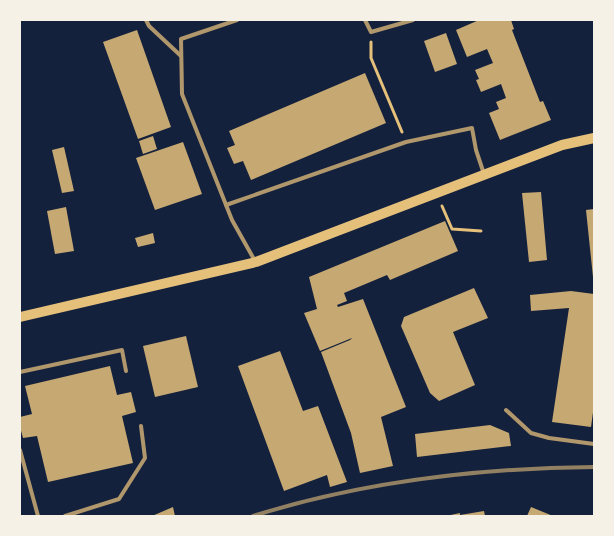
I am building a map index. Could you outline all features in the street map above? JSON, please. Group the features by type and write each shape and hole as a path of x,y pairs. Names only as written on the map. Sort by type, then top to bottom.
{"main road":[{"path":"20,317 256,262 562,145 594,138"}],"lane":[{"path":"146,20 181,56"},
{"path":"237,20 181,39 182,94 232,220 256,262"},
{"path":"365,20 371,32 413,20"},
{"path":"226,205 406,142 472,128 476,150 484,174"},
{"path":"20,372 122,350 126,371"},
{"path":"506,410 531,433 549,438 594,444"},
{"path":"65,516 119,499 145,458 141,426"},
{"path":"20,450 38,516"}],"path":[{"path":"371,32 371,58 406,142"},
{"path":"437,193 452,229 482,231"}],"building":[{"path":"479,20 511,20 514,29 512,30 540,102 543,101 551,120 500,140 489,113 499,109 496,102 506,98 501,84 481,92 476,80 479,79 475,70 493,63 487,49 467,57 456,30"},
{"path":"137,30 171,127 138,139 103,42"},
{"path":"446,33 457,64 435,72 424,41"},
{"path":"365,73 386,123 251,180 243,161 234,164 227,148 235,145 229,131"},
{"path":"153,136 157,149 143,154 139,141"},
{"path":"183,142 202,194 155,210 136,158"},
{"path":"64,147 74,191 62,193 52,150"},
{"path":"541,192 547,260 529,262 522,193"},
{"path":"66,207 74,251 55,254 47,211"},
{"path":"594,209 594,277 593,277 586,210"},
{"path":"445,221 458,251 390,280 387,275 344,293 347,301 337,305 338,307 363,299 406,407 381,417 393,466 360,473 351,433 321,352 352,338 320,351 304,313 317,309 309,277"},
{"path":"153,233 155,243 138,247 135,238"},
{"path":"474,288 488,318 453,332 475,385 439,401 430,393 401,326 404,317"},
{"path":"571,291 594,294 594,405 591,427 552,422 569,308 531,311 530,295"},
{"path":"186,336 198,387 155,397 143,346"},
{"path":"280,351 303,411 318,406 347,482 330,487 327,475 284,491 238,366"},
{"path":"110,366 117,395 131,392 136,412 122,416 133,463 48,482 37,436 23,438 20,427 20,417 32,414 25,386"},
{"path":"490,425 509,433 511,446 417,457 415,434"},
{"path":"173,507 175,516 152,516"},
{"path":"531,507 553,516 527,516"},
{"path":"484,511 485,516 446,516 460,513 460,515"}],"railway":[{"path":"253,516 336,494 422,479 508,470 594,467"}]}
